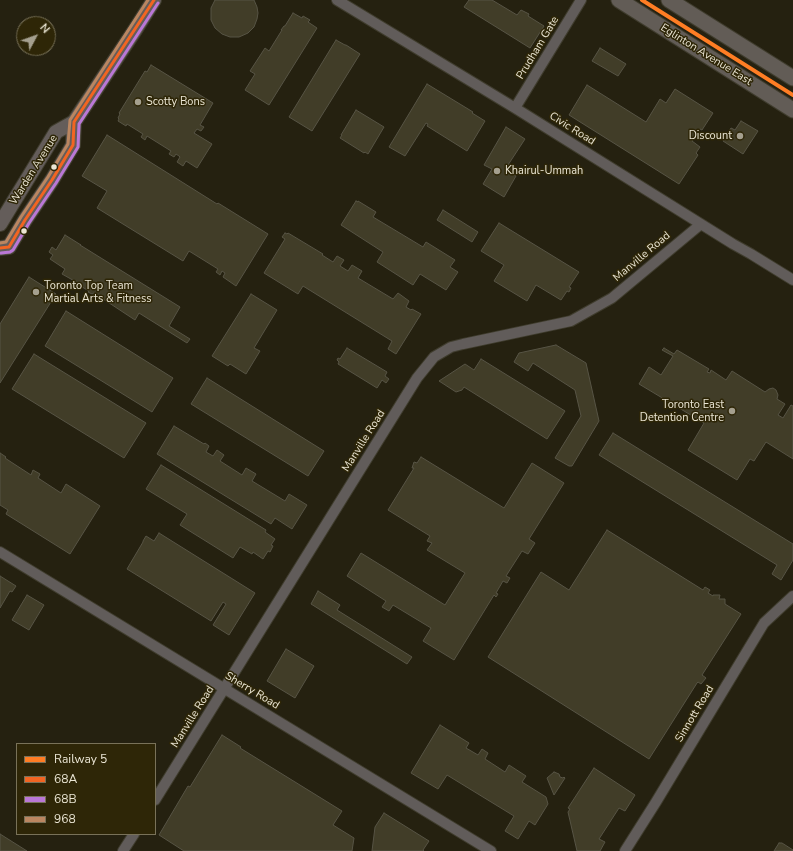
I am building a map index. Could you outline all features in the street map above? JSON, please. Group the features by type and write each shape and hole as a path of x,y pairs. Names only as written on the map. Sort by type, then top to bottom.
{"main road":[{"name":"Warden Avenue","path":"0,224 56,132 74,122 154,0"},
{"name":"Eglinton Avenue East","path":"619,0 793,110"},
{"path":"669,0 793,78"},
{"name":"Warden Avenue","path":"0,248 9,247 73,145 74,122"}],"street":[{"name":"Civic Road","path":"337,0 793,280"},
{"name":"Prudham Gate","path":"515,108 581,0"},
{"name":"Manville Road","path":"156,798 417,378 434,357 451,347 571,321 612,298 701,224"},
{"name":"Sherry Road","path":"0,552 491,851"},
{"name":"Sinnott Road","path":"625,851 764,623 793,596"},
{"path":"123,851 133,835"}],"building":[{"path":"215,0 254,0 258,13 254,27 248,33 239,37 230,37 222,34 215,28 211,20 211,8"},
{"path":"469,0 492,0 517,15 521,10 529,14 528,16 544,26 530,48 464,7"},
{"path":"293,13 310,20 308,22 317,28 269,105 245,90 255,74 250,71 265,48 269,51"},
{"path":"336,40 360,54 312,131 289,117"},
{"path":"600,48 626,64 618,76 592,61"},
{"path":"151,65 213,103 200,125 204,127 201,131 197,129 194,133 212,144 197,168 186,161 183,166 177,162 180,157 179,156 176,154 174,157 169,154 171,151 147,136 145,140 141,137 143,134 127,124 126,126 118,121 119,113 145,71 147,72"},
{"path":"427,84 485,121 467,151 427,126 428,124 426,123 405,156 389,147"},
{"path":"587,85 646,122 660,99 666,103 675,89 713,113 702,130 700,129 692,141 700,147 696,153 698,155 679,184 569,115"},
{"path":"356,110 384,127 368,154 340,138"},
{"name":"Discount","path":"741,121 758,131 743,154 723,141 731,128 735,130"},
{"path":"506,127 525,139 508,165 516,170 513,174 516,176 504,197 483,184 492,169 484,165"},
{"path":"107,135 268,234 236,286 223,277 225,273 222,271 220,275 216,272 218,269 189,251 183,261 97,208 107,191 82,176"},
{"path":"356,201 376,212 373,217 423,247 426,242 455,260 450,267 458,272 446,290 420,274 413,285 377,262 383,252 341,225"},
{"path":"443,210 478,232 472,242 437,220"},
{"path":"499,223 579,272 569,287 571,288 569,292 567,291 561,300 536,285 527,301 494,281 504,265 481,251"},
{"path":"285,233 288,233 323,254 322,255 333,262 337,256 344,260 340,266 348,271 352,265 362,271 358,278 393,299 398,293 409,301 406,307 421,314 396,354 388,349 392,341 303,286 298,294 264,273 285,239 282,237"},
{"path":"65,235 180,307 169,326 190,339 187,343 139,313 135,320 94,293 92,294 88,292 89,291 77,284 78,283 62,274 65,269 50,259 53,255 49,252 52,247 56,250"},
{"path":"29,277 56,294 0,383 0,324"},
{"path":"251,294 277,310 254,348 260,351 246,374 230,364 228,366 212,356"},
{"path":"66,311 173,378 152,412 45,346"},
{"path":"556,345 586,363 599,421 572,466 569,466 555,458 581,416 575,390 533,363 528,371 514,362 519,353"},
{"path":"347,348 387,372 385,376 389,379 386,383 382,380 377,388 338,364 338,358 340,359"},
{"name":"Toronto East Detention Centre","path":"664,348 674,354 677,350 709,369 707,372 710,373 711,370 726,380 732,371 765,392 773,388 776,390 778,395 777,399 785,404 778,415 783,418 791,405 793,406 793,459 766,442 754,461 750,459 737,480 688,450 704,423 639,384 649,367 661,375 673,356 662,350"},
{"path":"34,354 146,423 124,458 12,389"},
{"path":"481,359 565,411 547,439 464,387 462,390 456,392 439,381 465,364 474,370"},
{"path":"207,378 324,451 308,476 191,404"},
{"path":"174,426 209,446 206,452 213,456 217,450 224,455 220,461 242,475 246,468 256,474 252,481 285,501 289,494 307,505 292,529 275,518 271,524 157,454"},
{"path":"613,433 793,544 793,560 781,580 772,574 777,565 599,455"},
{"path":"0,453 31,475 33,470 40,474 38,478 61,493 66,484 100,506 70,554 6,514 8,510 0,505"},
{"path":"421,457 504,508 532,463 564,483 529,539 535,543 528,554 522,551 506,576 510,578 507,583 503,581 496,593 498,594 496,597 494,595 454,660 423,641 431,628 393,605 389,611 382,607 386,601 347,576 361,553 445,605 465,573 427,550 432,543 427,541 430,536 388,510 414,468 412,468 414,462 417,463"},
{"path":"161,465 266,530 265,532 275,539 271,545 273,546 270,552 268,551 263,559 253,552 252,554 240,547 233,558 180,525 187,514 146,489"},
{"path":"607,530 703,590 705,587 710,590 708,593 713,596 720,595 719,599 725,599 725,604 741,614 702,675 706,678 701,684 698,682 697,683 649,759 488,657 541,572 569,590"},
{"path":"159,533 255,593 229,635 213,625 226,604 223,602 211,621 127,569 146,536 154,541"},
{"path":"0,576 16,586 12,592 10,591 0,608"},
{"path":"318,591 340,605 337,610 412,657 407,664 311,604"},
{"path":"27,595 44,605 29,630 12,620"},
{"path":"286,649 314,666 295,698 267,681"},
{"path":"440,725 469,743 466,748 478,755 482,749 488,753 485,759 505,772 509,765 526,776 522,782 546,797 548,804 535,825 529,821 518,839 505,831 514,816 447,775 438,789 411,773"},
{"path":"222,735 241,747 240,748 342,811 333,825 354,838 352,851 184,851 159,835 188,786 190,787"},
{"path":"594,768 635,795 625,811 619,808 599,839 605,842 600,851 577,851 568,812 570,809 568,808"},
{"path":"554,772 559,774 560,777 565,778 554,795 547,778"},
{"path":"384,813 429,841 423,850 424,851 372,851 375,827"},
{"path":"0,834 27,851 0,851"},
{"path":"779,843 782,843 793,851 774,851"}],"rail line":[{"name":"5","path":"642,0 793,95"}],"transit line":[{"name":"968","path":"0,243 6,242 48,177 68,144 70,120 148,0"},
{"name":"68A","path":"0,248 9,247 52,180 73,145 74,122 154,0"},
{"name":"68B","path":"1,253 10,252 13,250 56,183 78,147 79,124 158,3"}],"place":[{"name":"Scotty Bons","path":"138,102"},
{"name":"Discount","path":"740,136"},
{"name":"Khairul-Ummah","path":"497,171"},
{"name":"Toronto Top Team Martial Arts & Fitness","path":"36,292"},
{"name":"Toronto East Detention Centre","path":"732,411"}]}
